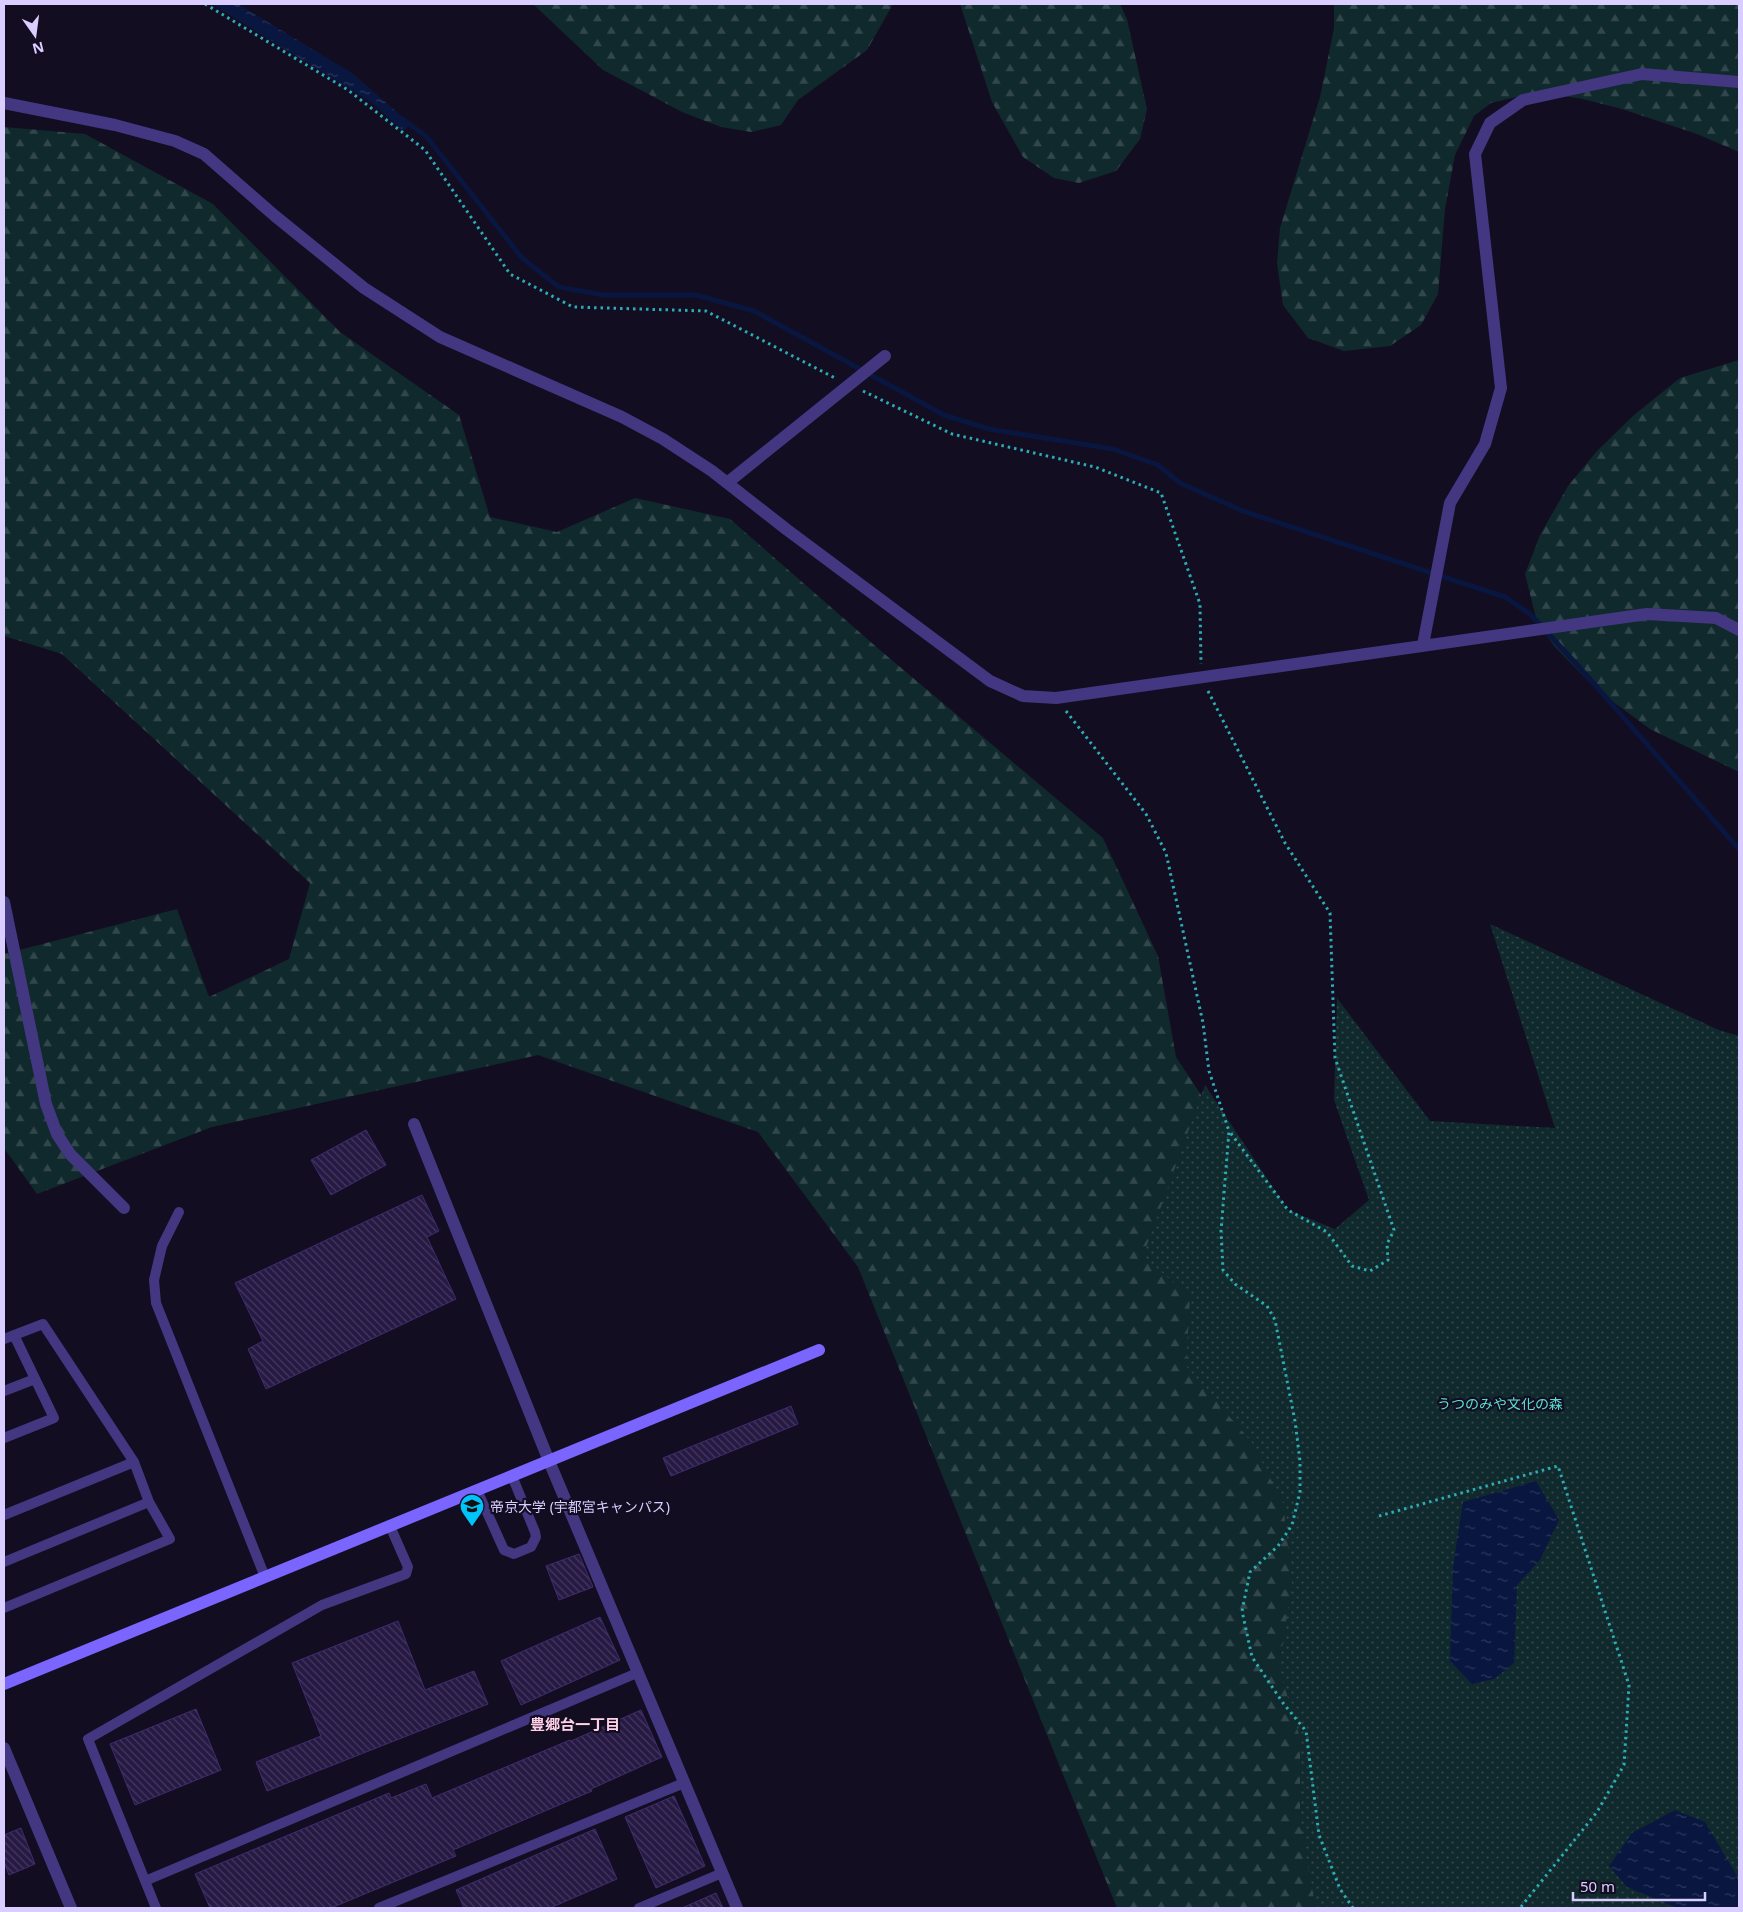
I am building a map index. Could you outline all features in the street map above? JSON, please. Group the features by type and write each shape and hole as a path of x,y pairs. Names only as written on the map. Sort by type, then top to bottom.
{"street":[{"path":"1423,645 1450,503 1485,444 1501,388 1475,154 1490,123 1524,100 1642,74 1739,82"},
{"path":"4,103 115,125 175,141 204,154 275,216 364,288 440,337 622,417 663,439 727,483 990,681 1023,696 1056,698 1647,614 1716,618 1739,630"},
{"path":"727,483 885,356"},
{"path":"4,902 46,1104 57,1134 70,1154 124,1208"},
{"path":"414,1124 549,1461 736,1908"},
{"path":"4,1684 819,1350"},
{"path":"4,1748 71,1908"}],"lane":[{"path":"179,1212 162,1246 154,1280 156,1303 265,1577"},
{"path":"4,1438 54,1418 35,1379 9,1337 43,1324 134,1462 149,1502 170,1539 4,1608"},
{"path":"4,1392 35,1379"},
{"path":"4,1515 134,1462"},
{"path":"477,1490 504,1550 514,1554 531,1547 536,1537 512,1476"},
{"path":"4,1562 149,1502"},
{"path":"156,1908 88,1740 322,1605 406,1574 408,1567 390,1526"},
{"path":"145,1881 637,1673"},
{"path":"378,1908 684,1783"},
{"path":"639,1908 722,1874"}],"path":[{"path":"205,4 348,90 426,150 510,274 573,307 706,311 844,382"},
{"path":"860,390 952,434 1095,466 1160,493 1200,604 1201,677 1285,843 1330,913 1335,1058 1394,1230 1387,1244 1388,1260 1370,1271 1352,1266 1328,1232 1288,1210 1229,1131 1209,1071 1203,1023 1166,853 1146,814 1056,698"},
{"path":"1229,1131 1221,1231 1223,1270 1235,1284 1268,1306 1275,1320 1287,1376 1300,1461 1300,1492 1292,1525 1278,1546 1250,1572 1242,1611 1252,1657 1283,1703 1306,1731 1319,1834 1340,1889 1353,1908"},
{"path":"1379,1516 1558,1466 1629,1685 1624,1765 1597,1812 1520,1908"}],"green space":[{"path":"533,4 893,4 867,50 798,100 781,125 751,132 721,127 682,112 603,70"},
{"path":"960,4 1120,4 1127,19 1147,109 1140,139 1116,171 1079,183 1054,178 1023,157 992,102"},
{"path":"1334,4 1739,4 1739,152 1697,134 1622,109 1583,99 1537,92 1491,103 1474,116 1455,155 1445,209 1438,294 1421,325 1390,346 1344,351 1308,338 1283,305 1277,263 1280,228 1320,97 1334,28"},
{"path":"4,127 85,134 213,204 340,332 459,415 490,517 557,532 635,498 730,519 881,651 1103,838 1158,956 1176,1057 1409,1409 1337,1908 1117,1908 858,1267 758,1132 538,1055 212,1127 37,1194 4,1148 4,954 177,909 209,997 289,959 310,883 62,654 4,636"},
{"path":"1739,360 1739,772 1650,729 1597,690 1554,646 1537,622 1525,574 1540,535 1568,486 1597,451 1634,415 1680,378"},
{"name":"うつのみや文化の森","path":"1490,924 1719,1030 1739,1036 1739,1908 1318,1908 1315,1905 1300,1821 1300,1738 1279,1668 1292,1583 1283,1503 1252,1443 1186,1366 1190,1297 1143,1256 1205,1085 1288,1210 1335,1229 1369,1200 1334,1100 1337,998 1430,1121 1555,1128"}],"water":[{"path":"212,4 238,4 352,73 398,113 409,126 403,131 372,103"},
{"path":"1536,1481 1559,1520 1540,1560 1517,1585 1514,1663 1494,1679 1472,1684 1450,1661 1453,1567 1463,1502"},
{"path":"1675,1810 1705,1822 1736,1874 1739,1887 1739,1908 1678,1908 1627,1887 1609,1866 1632,1833"}],"building":[{"path":"366,1130 386,1165 331,1195 311,1160"},
{"path":"422,1195 439,1231 427,1237 456,1299 266,1389 248,1349 263,1341 235,1283"},
{"path":"791,1406 798,1424 671,1476 663,1458"},
{"path":"579,1554 593,1587 559,1600 546,1566"},
{"path":"600,1617 620,1660 521,1705 501,1661"},
{"path":"398,1621 425,1690 474,1671 488,1704 267,1791 256,1762 321,1736 292,1663"},
{"path":"196,1709 221,1770 135,1805 110,1744"},
{"path":"641,1710 662,1757 591,1789 592,1791 453,1850 456,1856 331,1908 210,1908 195,1874 389,1793 391,1798 426,1784 432,1798"},
{"path":"674,1796 705,1866 656,1888 625,1817"},
{"path":"21,1828 35,1864 9,1875 4,1862 4,1835"},
{"path":"595,1829 617,1879 550,1908 464,1908 456,1890"},
{"path":"716,1893 723,1908 682,1908"}],"waterway":[{"path":"401,118 426,136 522,258 559,287 603,295 696,295 754,311 944,415 989,429 1113,449 1158,465 1180,483 1243,511 1505,597 1530,614 1739,849"}],"place":[{"name":"帝京大学 (宇都宮キャンパス)","path":"472,1527"}],"district":[{"name":"豊郷台一丁目","path":"575,1724"}]}
